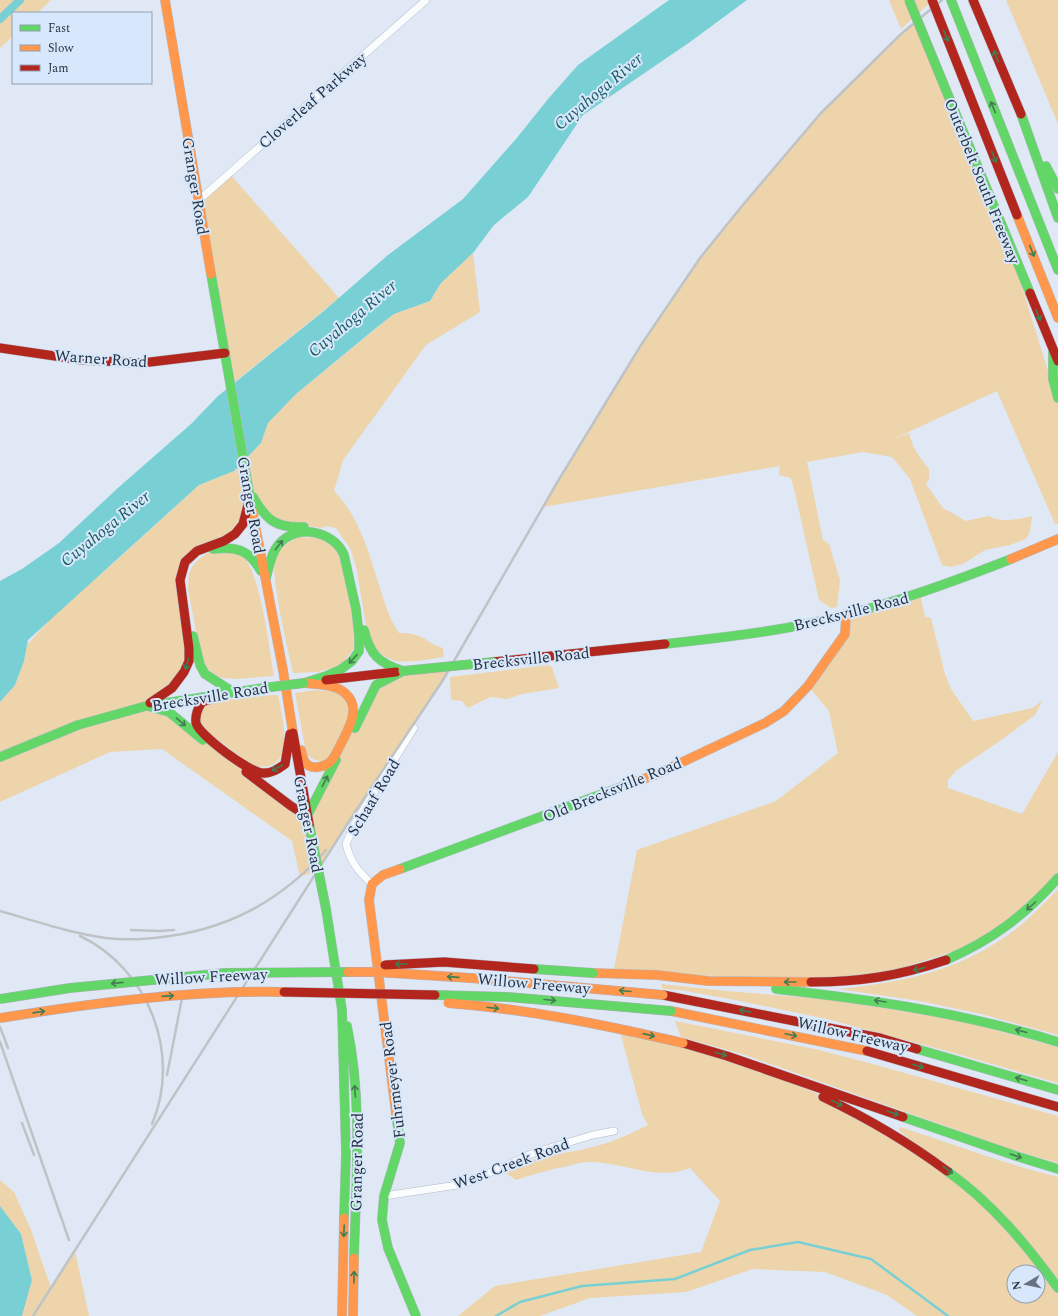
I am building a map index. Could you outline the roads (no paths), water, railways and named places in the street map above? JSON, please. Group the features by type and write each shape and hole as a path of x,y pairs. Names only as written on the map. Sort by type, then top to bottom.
{"main road":[{"name":"Granger Road","path":"165,0 256,532 292,721 307,816 336,960 342,1010 346,1118 342,1316"},
{"name":"Outerbelt South Freeway","path":"909,0 1058,361"},
{"path":"932,0 1058,318"},
{"path":"950,0 1058,270"},
{"path":"973,0 1022,118 1058,218"},
{"path":"1022,118 1058,190"},
{"path":"1052,347 1053,379 1058,398"},
{"name":"Warner Road","path":"0,348 82,360 142,364 225,353"},
{"path":"250,492 264,514 278,525 292,528 308,526 323,528 339,536 351,558 368,646 380,662 403,671"},
{"path":"146,706 172,688 184,672 189,661 189,648 180,580 185,562 197,551 224,541 235,534 243,524 247,512 250,492"},
{"path":"265,581 273,553 282,540 293,534 307,532 321,534 332,540 340,548 346,562 357,619 360,644 358,654 341,670 304,683"},
{"name":"Brecksville Road","path":"0,757 78,725 146,706 263,688 403,671 733,636 792,627 884,604 937,587 1058,539"},
{"path":"233,692 205,674 200,665 186,597 186,574 196,557 209,550 229,547 238,549 250,555 258,565 265,581"},
{"name":"Old Brecksville Road","path":"372,884 383,875 655,775 765,723 784,711 798,698 822,667 844,634 846,614"},
{"path":"146,706 169,712 198,736 291,806 307,816 358,722 376,685 403,671"},
{"path":"292,721 304,761 312,766 319,767 326,766 331,761 353,720 353,705 344,692 329,686 304,683"},
{"path":"233,692 202,702 196,715 197,724 205,735 250,770 261,774 275,771 285,764 292,721"},
{"path":"706,981 847,981 893,975 924,968 950,959 986,941 1010,925 1034,905 1058,878"},
{"name":"Fuhrmeyer Road","path":"372,884 369,900 400,1143 384,1196 382,1220 388,1248 416,1316"},
{"path":"225,973 444,962 593,973 658,975 865,998 907,1005 952,1013 997,1024 1058,1042"},
{"name":"Willow Freeway","path":"0,999 70,988 225,973 376,972 471,978 663,994 880,1038 1058,1090"},
{"path":"273,992 454,1004 512,1010 619,1028 727,1056 1016,1156 1058,1169"},
{"name":"Willow Freeway","path":"0,1018 145,998 202,994 273,992 508,997 671,1011 772,1031 864,1051 1058,1107"},
{"name":"Granger Road","path":"342,1010 351,1044 357,1118 353,1316"},
{"path":"764,1069 859,1114 909,1142 939,1163 978,1195 999,1215 1039,1262 1058,1288"},
{"path":"346,1118 357,1118"}],"street":[{"name":"Cloverleaf Parkway","path":"199,200 426,0"},
{"name":"Schaaf Road","path":"372,884 354,865 346,844 355,823 414,728"},
{"name":"West Creek Road","path":"384,1196 464,1184 536,1152 593,1135 614,1131"}],"water":[{"name":"Cuyahoga River","path":"669,0 747,0 690,42 583,115 528,197 494,225 473,253 441,283 430,301 394,314 296,394 268,423 261,443 234,471 199,485 28,640 24,661 15,685 0,702 0,581 22,569 59,543 119,487 191,424 218,396 325,310 388,255 463,199 578,65"},
{"path":"0,1206 21,1234 32,1280 22,1316 0,1316"}],"waterway":[{"path":"0,19 20,0"},
{"path":"496,1316 520,1302 582,1286 675,1279 750,1250 798,1242 871,1259 948,1316"}],"railway":[{"path":"33,1316 355,812 443,680 558,481 641,345 700,258 820,114 901,34 942,0"},
{"path":"0,911 66,930 114,939 146,939 193,932 215,926 256,908 293,882 326,850"},
{"path":"131,930 174,930"},
{"path":"80,936 104,950 124,969 141,991 153,1016 160,1042 163,1070 160,1097 152,1124"},
{"path":"167,1075 183,993"},
{"path":"0,1027 8,1048"},
{"path":"0,1042 69,1240"},
{"path":"22,1123 34,1155"}]}
